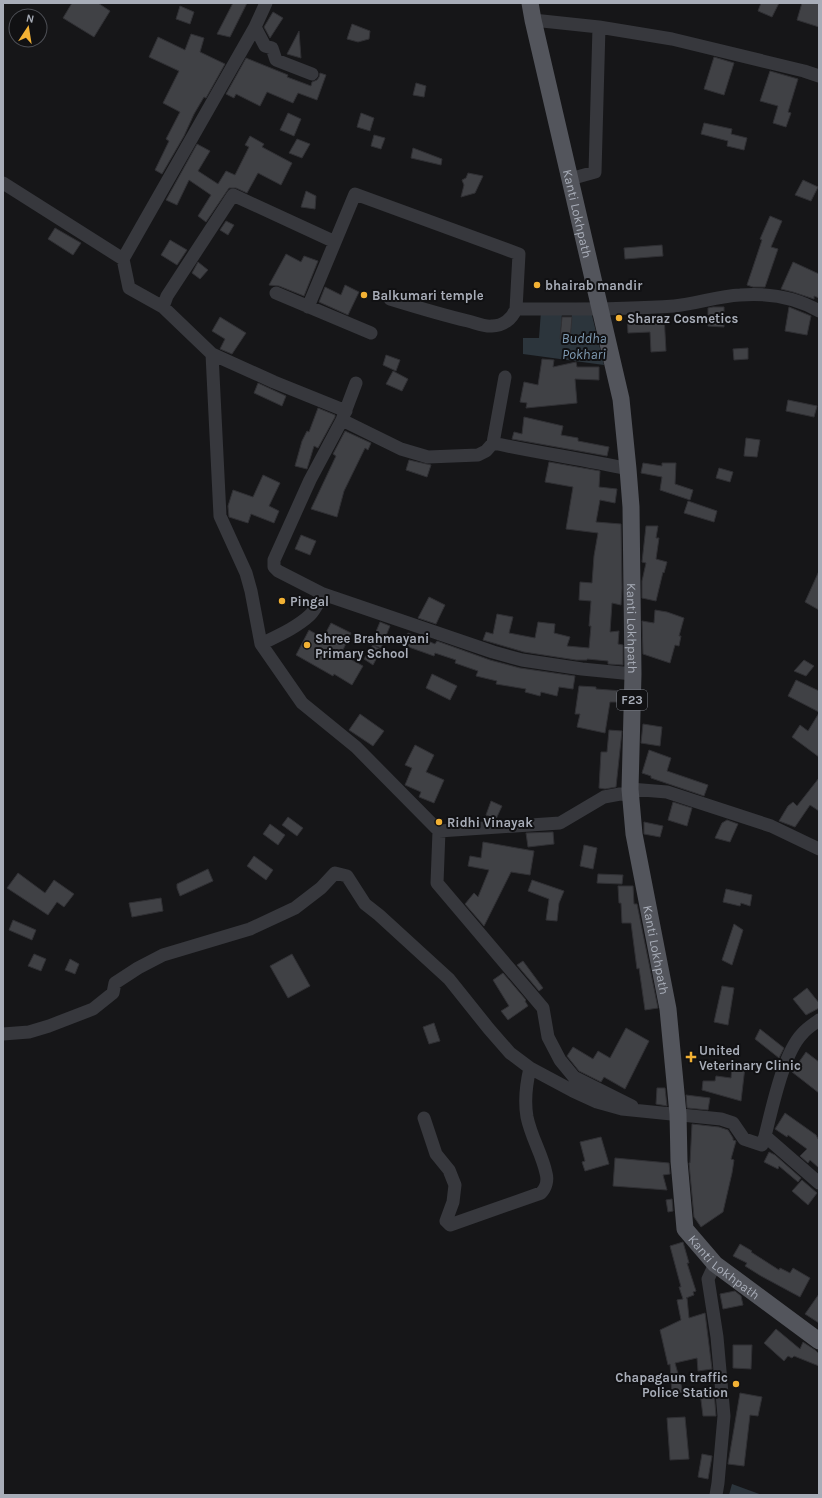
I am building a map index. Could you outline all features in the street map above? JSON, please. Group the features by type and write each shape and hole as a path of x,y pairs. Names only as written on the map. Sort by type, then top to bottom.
{"main road":[{"name":"Kanti Lokhpath","path":"530,8 621,399 631,506 633,674 631,793 634,834 668,1009 678,1114 679,1161 685,1228 715,1264 819,1341"}],"street":[{"path":"266,3 255,27 123,259 130,288 163,307 212,354 344,415 401,449 428,457 478,455 486,451 493,443 504,377"},
{"path":"530,8 599,27 672,39 819,76"},
{"path":"255,27 265,46 272,48 276,60 312,74"},
{"path":"570,179 595,172 599,27"},
{"path":"3,183 123,259"},
{"path":"308,307 355,194 520,254 513,314 502,325 492,327 442,315 390,299"},
{"path":"163,307 167,296 233,195 335,242"},
{"path":"276,293 371,333"},
{"path":"513,314 600,308 674,306 739,295 781,296 811,306 819,311"},
{"path":"212,354 220,516 239,554 246,573 261,644 302,704 356,748 438,831 437,883 543,1008 548,1037 560,1060 574,1077 642,1111"},
{"path":"356,384 344,415 310,480 274,560 274,568 323,594 493,652 522,660 582,669 633,674"},
{"path":"493,443 553,456 591,461 628,469"},
{"path":"261,644 285,632 311,615 323,594"},
{"path":"438,831 560,822 604,796 620,794 629,795 631,793 667,792 772,826 819,849"},
{"path":"3,1034 29,1032 93,1009 113,993 115,983 138,968 163,955 250,929 295,908 321,888 335,873 347,876 365,904 449,979 505,1047 530,1068 597,1102 622,1109 678,1114 689,1117 712,1118 733,1123 744,1139 762,1145 780,1079 791,1051 801,1034 819,1020"},
{"path":"424,1118 436,1154 449,1170 455,1185 453,1202 446,1217 446,1221 450,1225 541,1193 546,1185 547,1174 532,1136 526,1107 525,1095 530,1068"},
{"path":"765,1136 819,1183"},
{"path":"715,1264 708,1279 717,1337 724,1416 716,1495"}],"water":[{"name":"Buddha Pokhari","path":"541,311 591,311 604,365 523,354 523,338 539,338","holes":["562,313 572,314 570,340 560,339"]},
{"path":"732,1484 762,1495 729,1495"}],"building":[{"path":"72,3 98,3 110,11 94,37 63,18"},
{"path":"233,3 247,3 230,37 217,34"},
{"path":"761,3 779,3 772,17 758,11"},
{"path":"802,3 819,3 819,27 797,20"},
{"path":"180,6 194,12 190,24 176,19"},
{"path":"273,12 283,18 270,38 264,27"},
{"path":"352,24 370,31 369,39 358,42 347,39"},
{"path":"299,31 301,58 287,54"},
{"path":"191,34 204,38 200,52 225,64 206,98 204,97 194,114 184,136 162,174 155,170 169,141 166,139 180,112 163,103 179,71 149,57 158,37 185,50"},
{"path":"714,57 734,63 724,95 704,89"},
{"path":"246,58 288,75 287,77 311,86 312,82 317,80 320,73 326,75 317,100 298,93 293,103 267,92 260,106 236,94 234,98 226,94"},
{"path":"770,71 798,79 788,112 791,113 786,127 773,123 778,106 760,101"},
{"path":"416,83 426,86 424,97 413,95"},
{"path":"288,113 301,119 294,136 280,130"},
{"path":"361,113 374,118 370,131 357,127"},
{"path":"704,123 732,129 731,134 747,138 744,150 727,146 728,141 701,134"},
{"path":"374,135 385,138 381,149 371,146"},
{"path":"250,136 264,144 262,147 292,163 281,185 258,173 247,193 236,188 229,188 206,222 198,216 211,195 189,180 177,205 166,200 197,144 210,151 198,171 218,184 226,171 235,175 249,147 245,145"},
{"path":"297,139 310,144 302,158 289,153"},
{"path":"413,148 442,159 441,165 411,158"},
{"path":"468,173 483,176 475,193 461,197 464,185 462,180 466,178"},
{"path":"803,180 818,187 811,201 795,195"},
{"path":"306,191 316,196 315,209 301,207"},
{"path":"770,216 782,221 771,247 778,249 765,287 753,287 747,285 762,240 760,239"},
{"path":"226,221 234,225 228,235 220,230"},
{"path":"55,228 81,243 73,255 48,239"},
{"path":"170,240 187,250 177,265 161,255"},
{"path":"662,245 663,256 625,259 624,248"},
{"path":"286,254 301,262 304,256 318,261 304,296 279,286 269,285"},
{"path":"198,262 208,270 200,279 192,273"},
{"path":"793,262 819,274 819,298 814,296 814,299 781,289"},
{"path":"345,285 359,292 348,315 319,302 325,287 341,295"},
{"path":"724,307 724,327 708,326 708,308"},
{"path":"789,307 811,316 807,335 785,331"},
{"path":"664,315 666,351 651,352 650,332 628,333 627,316"},
{"path":"220,317 246,333 232,354 220,349 225,339 212,331"},
{"path":"562,317 572,317 570,340 560,339"},
{"path":"748,348 748,359 734,360 733,349"},
{"path":"386,355 400,360 396,371 383,365"},
{"path":"542,359 554,360 553,367 576,362 577,367 599,367 599,380 575,379 577,403 526,408 527,403 520,402 524,382 538,385"},
{"path":"393,371 408,379 402,391 386,384"},
{"path":"258,383 286,396 282,406 254,393"},
{"path":"788,400 817,406 814,417 786,411"},
{"path":"318,408 335,415 335,417 318,448 314,446 307,469 295,466 302,441 307,431 309,432"},
{"path":"524,417 563,426 561,435 578,438 578,441 609,447 607,456 512,439 514,432 522,434"},
{"path":"345,431 371,443 368,450 365,448 344,491 337,517 311,509 336,456 333,454"},
{"path":"746,438 760,440 757,457 744,456"},
{"path":"409,460 431,465 427,477 406,470"},
{"path":"549,462 600,471 599,487 617,489 615,503 600,500 596,522 621,524 621,605 612,603 610,632 619,631 618,644 623,645 623,665 608,664 608,661 587,659 576,660 524,652 483,640 486,632 493,634 497,614 513,617 509,633 535,638 538,622 555,624 554,633 570,637 567,646 589,648 591,601 579,600 580,582 592,583 594,556 598,533 566,529 573,487 545,482"},
{"path":"643,463 662,466 662,463 676,463 675,484 693,490 690,500 660,490 662,477 641,473"},
{"path":"719,468 733,472 730,482 716,478"},
{"path":"263,475 280,483 269,506 279,511 274,523 251,514 248,523 229,517 228,506 233,490 253,497"},
{"path":"688,501 717,511 714,522 684,513"},
{"path":"646,526 658,526 656,538 659,538 656,559 667,562 656,601 642,598 642,581 646,563 642,562"},
{"path":"301,535 316,541 310,555 295,549"},
{"path":"819,571 819,610 805,602"},
{"path":"429,597 445,605 436,624 418,618"},
{"path":"655,610 667,612 684,618 679,636 681,636 679,646 675,645 670,663 643,654 642,621 654,623"},
{"path":"380,622 390,626 381,648 371,644"},
{"path":"331,623 351,633 341,654 363,666 352,685 296,655 309,630 323,638"},
{"path":"408,633 435,644 437,641 490,660 520,668 575,676 573,689 559,687 557,696 541,692 540,696 525,692 526,689 496,684 497,681 476,676 478,671 455,663 456,660 435,653 434,656 403,645"},
{"path":"373,645 381,650 373,665 364,659"},
{"path":"804,660 814,666 806,676 794,671"},
{"path":"432,674 457,686 450,700 426,688"},
{"path":"796,680 819,691 819,712 788,696"},
{"path":"579,686 623,691 622,702 610,702 605,733 577,727 580,714 575,714"},
{"path":"819,713 819,757 792,737 800,725 808,731"},
{"path":"360,714 384,731 373,746 349,730"},
{"path":"643,724 662,727 660,746 641,743"},
{"path":"609,730 622,731 616,787 605,789 599,788 601,752 607,752"},
{"path":"415,745 434,755 426,772 444,780 434,803 419,797 421,792 405,785 412,768 405,765"},
{"path":"649,750 671,758 667,771 708,785 704,796 651,778 651,776 642,773"},
{"path":"819,778 819,811 810,805 795,827 779,821 788,806 793,802 797,806"},
{"path":"491,801 502,806 496,819 486,815"},
{"path":"673,802 692,808 687,826 668,820"},
{"path":"288,817 303,828 297,836 282,825"},
{"path":"727,820 738,824 730,842 715,838 722,823"},
{"path":"644,822 663,826 660,837 644,834"},
{"path":"270,824 285,835 278,845 263,834"},
{"path":"553,832 554,844 528,847 526,833"},
{"path":"483,842 534,851 530,875 511,872 484,926 465,904 474,893 478,897 489,870 468,866 470,856 481,858"},
{"path":"584,845 597,848 593,869 580,866"},
{"path":"254,856 273,870 266,880 247,866"},
{"path":"208,869 213,881 180,896 177,884"},
{"path":"18,873 45,893 54,880 74,894 64,907 57,902 48,915 7,888"},
{"path":"598,874 623,875 622,884 597,883"},
{"path":"532,880 564,891 559,903 557,921 546,920 549,899 528,891"},
{"path":"618,886 633,886 634,904 637,904 658,1008 645,1010 639,968 637,969 631,923 622,923"},
{"path":"726,889 752,895 750,906 741,903 740,906 723,902"},
{"path":"161,898 163,911 132,917 129,903"},
{"path":"13,920 36,930 32,940 9,930"},
{"path":"734,924 743,930 732,965 722,960"},
{"path":"34,954 46,959 41,971 28,966"},
{"path":"292,954 310,986 288,998 270,966"},
{"path":"70,959 79,964 75,974 65,970"},
{"path":"523,961 543,988 539,991 517,965"},
{"path":"503,973 526,1000 525,1001 528,1006 508,1020 501,1011 509,1006 493,980"},
{"path":"722,986 734,988 728,1025 714,1022"},
{"path":"807,988 819,1003 819,1008 806,1015 793,999"},
{"path":"434,1023 440,1041 429,1044 423,1027"},
{"path":"626,1028 649,1041 625,1089 604,1077 601,1082 579,1071 567,1056 573,1047 593,1059 598,1051 610,1058"},
{"path":"760,1029 784,1048 779,1058 755,1039"},
{"path":"806,1052 819,1062 819,1093 792,1072"},
{"path":"732,1065 745,1067 741,1101 702,1090 703,1081 715,1081 716,1076 731,1078"},
{"path":"657,1088 665,1088 667,1106 656,1104"},
{"path":"686,1095 710,1098 708,1110 687,1108"},
{"path":"785,1113 816,1135 818,1139 819,1137 819,1168 810,1160 808,1163 800,1156 807,1149 788,1135 787,1137 775,1129"},
{"path":"692,1124 719,1127 728,1130 733,1140 736,1141 731,1159 734,1160 732,1173 723,1212 701,1227 694,1217 689,1163"},
{"path":"601,1137 609,1164 585,1171 582,1162 585,1161 580,1142"},
{"path":"769,1152 775,1155 801,1178 798,1182 779,1166 778,1169 764,1162"},
{"path":"615,1158 669,1163 670,1174 663,1175 667,1190 613,1186"},
{"path":"802,1180 817,1193 808,1205 792,1191"},
{"path":"672,1199 673,1211 668,1212 666,1200"},
{"path":"683,1242 689,1263 687,1263 696,1291 693,1292 694,1295 686,1298 689,1318 705,1313 712,1369 698,1371 697,1358 675,1363 683,1392 672,1394 670,1364 668,1365 660,1330 681,1320 677,1300 683,1299 670,1246"},
{"path":"740,1244 779,1270 780,1268 790,1273 793,1268 810,1278 800,1297 761,1276 745,1266 747,1263 733,1256"},
{"path":"735,1291 741,1296 743,1305 723,1309 720,1294"},
{"path":"819,1294 819,1323 805,1314"},
{"path":"776,1329 800,1349 803,1342 815,1350 819,1354 819,1366 794,1356 792,1358 788,1356 784,1361 764,1343"},
{"path":"733,1345 752,1345 751,1369 733,1368"},
{"path":"714,1391 716,1416 703,1416 700,1392"},
{"path":"740,1393 762,1397 758,1416 750,1415 744,1466 728,1464"},
{"path":"685,1417 689,1459 670,1460 667,1418"},
{"path":"702,1454 712,1456 708,1479 698,1477"}],"place":[{"name":"bhairab mandir","path":"537,285"},
{"name":"Balkumari temple","path":"364,295"},
{"name":"Sharaz Cosmetics","path":"619,318"},
{"name":"Pingal","path":"282,601"},
{"name":"Shree Brahmayani Primary School","path":"307,645"},
{"name":"Ridhi Vinayak","path":"439,822"},
{"name":"United Veterinary Clinic","path":"691,1057"},
{"name":"Chapagaun traffic Police Station","path":"736,1384"}]}
